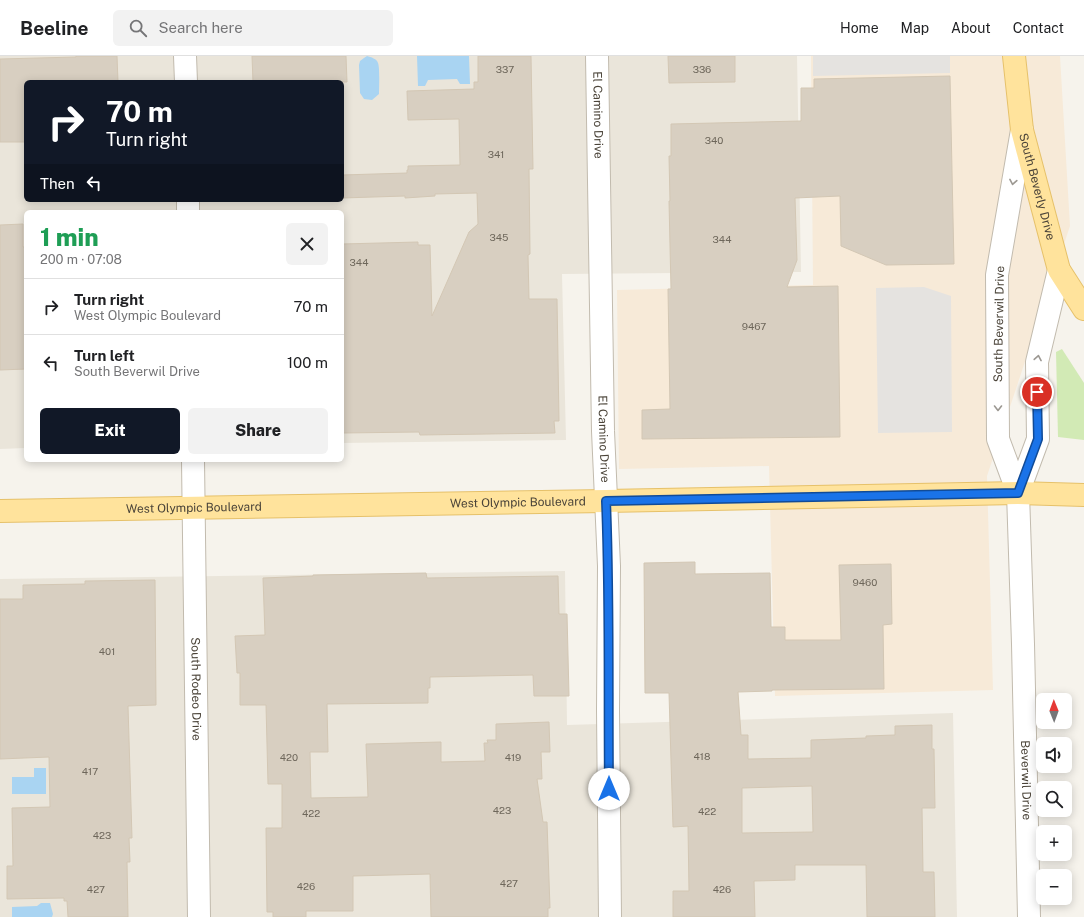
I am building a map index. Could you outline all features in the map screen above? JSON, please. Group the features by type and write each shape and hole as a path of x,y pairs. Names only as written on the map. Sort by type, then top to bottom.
{"main road":[{"name":"South Beverly Drive","path":"1014,56 1022,130 1059,270 1084,309"},
{"name":"West Olympic Boulevard","path":"0,511 1018,493 1084,495"}],"street":[{"path":"185,56 186,80"},
{"name":"El Camino Drive","path":"597,56 603,423 609,566 608,710 610,917"},
{"name":"South Beverwil Drive","path":"1022,130 997,275 998,439 1018,493 1023,644"},
{"name":"South Beverwil Drive","path":"1018,493 1038,439 1037,362 1059,270"},
{"name":"South Rodeo Drive","path":"193,462 199,917"},
{"name":"Beverwil Drive","path":"1023,644 1029,917"}],"shaded area":[{"path":"0,56 797,56 801,272 562,274 566,440 344,443 344,210 24,210 24,448 0,449"},
{"path":"811,56 1060,56 1070,226 987,476 993,690 775,696 769,466 619,469 617,290 813,285"},
{"path":"813,56 950,56 950,73 813,76"},
{"path":"924,287 951,296 952,432 878,433 876,288"},
{"path":"565,571 567,725 953,713 957,917 0,917 0,579"}],"green space":[{"path":"1062,349 1084,383 1084,440 1058,437 1056,352"}],"water":[{"path":"367,56 375,59 379,66 379,94 372,100 364,99 360,93 359,65 360,61"},
{"path":"417,56 469,56 470,84 460,84 457,79 428,80 425,86 418,86"},
{"path":"34,768 46,768 46,794 12,794 12,777 34,777"},
{"path":"41,903 50,903 53,914 52,917 12,917 12,907 37,906"}],"building":[{"path":"117,56 118,80 24,80 24,142 0,142 0,59"},
{"path":"252,56 346,56 347,82 344,82 344,80 253,80"},
{"path":"478,56 531,56 533,169 529,169 529,299 557,299 559,421 554,421 555,433 420,435 419,432 344,433 344,244 418,242 418,245 430,245 432,316 469,232 478,224 477,193 435,194 435,196 405,198 405,196 344,198 344,175 407,173 408,166 460,165 459,119 408,120 407,91 474,89 474,82 478,82"},
{"path":"668,56 735,56 735,82 669,83"},
{"path":"950,76 954,264 886,265 841,246 840,196 795,198 797,260 787,287 838,286 840,437 642,439 642,410 670,409 668,289 671,289 669,156 671,156 671,124 801,121 801,88 814,88 814,79"},
{"path":"23,224 24,369 0,370 0,225"},
{"path":"695,562 695,574 770,573 771,627 785,627 785,640 841,640 839,565 891,564 892,624 883,625 884,689 772,690 738,692 741,735 748,735 748,759 811,758 811,740 866,738 866,736 895,735 895,726 932,725 935,808 922,808 923,872 934,872 935,917 867,917 866,865 795,865 795,880 754,881 755,917 673,917 673,891 689,891 688,826 673,827 669,693 645,693 644,563","holes":["812,786 813,832 742,833 742,788"]},
{"path":"426,573 427,578 558,576 559,614 567,614 569,696 534,696 533,675 430,677 428,703 327,704 328,752 310,752 311,798 368,797 366,744 441,742 441,762 485,761 484,743 488,743 487,740 496,740 496,724 549,722 550,752 541,752 542,779 537,779 543,822 547,822 550,908 548,908 548,917 431,917 430,874 353,876 353,911 306,911 306,917 273,917 273,912 267,912 266,828 282,828 282,784 268,784 266,705 240,705 240,673 237,673 235,636 265,635 263,578 313,575"},
{"path":"155,580 156,705 128,706 132,838 129,838 130,862 127,862 128,917 68,917 67,901 64,901 64,898 7,899 7,866 13,866 12,808 50,807 49,757 0,759 0,599 23,599 23,585 85,584 85,581"}],"route":[{"path":"609,789 609,566 606,501 1018,493 1038,439 1037,392"}]}
